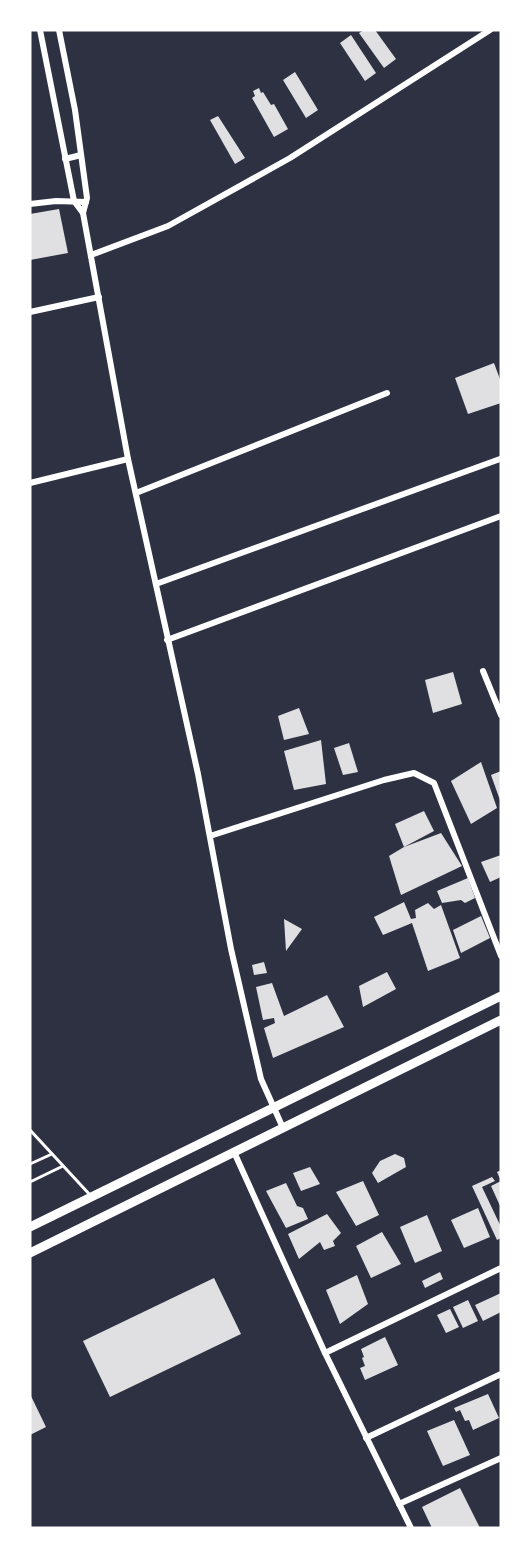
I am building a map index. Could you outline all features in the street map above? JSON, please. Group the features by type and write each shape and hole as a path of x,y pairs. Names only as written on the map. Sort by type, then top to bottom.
{"main road":[{"path":"30,1227 501,996"},
{"path":"30,1253 501,1020"}],"street":[{"path":"40,30 74,201 83,213"},
{"path":"59,30 75,110 87,198 83,213 128,459 198,774 231,949 259,1068 274,1109 284,1128"},
{"path":"91,255 168,226 270,169 404,87 490,30"},
{"path":"65,159 81,155"},
{"path":"30,204 56,201 86,202"},
{"path":"30,312 99,297"},
{"path":"136,493 387,393"},
{"path":"30,483 128,459"},
{"path":"156,584 500,459"},
{"path":"167,639 501,516"},
{"path":"483,671 501,715"},
{"path":"210,836 384,780 414,773 434,783 501,957"},
{"path":"234,1152 366,1438 411,1528"},
{"path":"326,1353 501,1268"},
{"path":"366,1438 501,1374"},
{"path":"399,1504 501,1458"}],"lane":[{"path":"30,1130 32,1136 92,1197"},
{"path":"30,1164 52,1154"},
{"path":"30,1182 63,1166"}],"building":[{"path":"364,30 375,30 396,59 384,68 359,33"},
{"path":"351,35 376,73 365,81 340,43"},
{"path":"295,72 318,110 306,118 283,80"},
{"path":"259,88 271,105 274,104 288,129 274,137 252,98 255,96 253,91"},
{"path":"218,116 245,158 235,164 210,120"},
{"path":"59,209 68,253 30,260 30,214"},
{"path":"494,363 501,382 501,403 468,414 455,378"},
{"path":"453,672 462,704 433,713 425,680"},
{"path":"299,708 309,734 284,740 278,716"},
{"path":"321,740 326,784 294,790 284,751"},
{"path":"349,743 358,772 343,775 334,748"},
{"path":"481,762 497,808 471,824 451,781"},
{"path":"501,771 501,803 491,775"},
{"path":"424,811 434,831 404,847 395,824"},
{"path":"441,833 462,866 401,895 389,856 404,847"},
{"path":"501,855 501,877 490,882 481,862"},
{"path":"468,878 475,898 465,903 461,900 442,903 437,891"},
{"path":"404,902 411,919 416,918 415,910 428,903 434,909 441,905 460,958 428,971 412,923 383,935 374,917"},
{"path":"481,916 490,938 461,953 453,930"},
{"path":"284,919 302,929 286,951"},
{"path":"264,962 267,973 254,975 252,965"},
{"path":"387,972 396,989 363,1007 359,986"},
{"path":"272,983 284,1016 327,995 344,1027 273,1058 264,1028 275,1023 274,1018 263,1020 256,987"},
{"path":"395,1154 404,1158 406,1167 378,1183 372,1173 380,1161"},
{"path":"310,1167 320,1184 301,1191 293,1173"},
{"path":"492,1177 495,1181 482,1187 501,1227 501,1238 497,1240 472,1186"},
{"path":"363,1181 379,1215 356,1226 336,1192"},
{"path":"501,1181 501,1208 491,1186"},
{"path":"286,1183 297,1206 303,1208 308,1219 286,1228 266,1191"},
{"path":"478,1208 490,1237 464,1248 451,1220"},
{"path":"327,1214 341,1233 333,1241 335,1246 324,1250 320,1242 299,1259 288,1234"},
{"path":"427,1215 442,1251 415,1263 400,1227"},
{"path":"382,1232 401,1264 371,1278 356,1246"},
{"path":"440,1272 443,1279 425,1288 422,1281"},
{"path":"357,1275 368,1304 340,1324 326,1290"},
{"path":"214,1278 241,1334 110,1397 83,1341"},
{"path":"501,1293 501,1312 483,1321 475,1305"},
{"path":"468,1300 478,1321 463,1328 453,1307"},
{"path":"450,1309 459,1327 446,1333 437,1315"},
{"path":"385,1337 398,1365 365,1380 360,1368 365,1366 361,1349"},
{"path":"30,1394 46,1427 30,1435"},
{"path":"488,1394 499,1418 473,1430 469,1420 465,1421 460,1410 456,1412 454,1408"},
{"path":"454,1420 470,1455 443,1466 427,1431"},
{"path":"460,1488 480,1528 432,1528 422,1507"}]}
